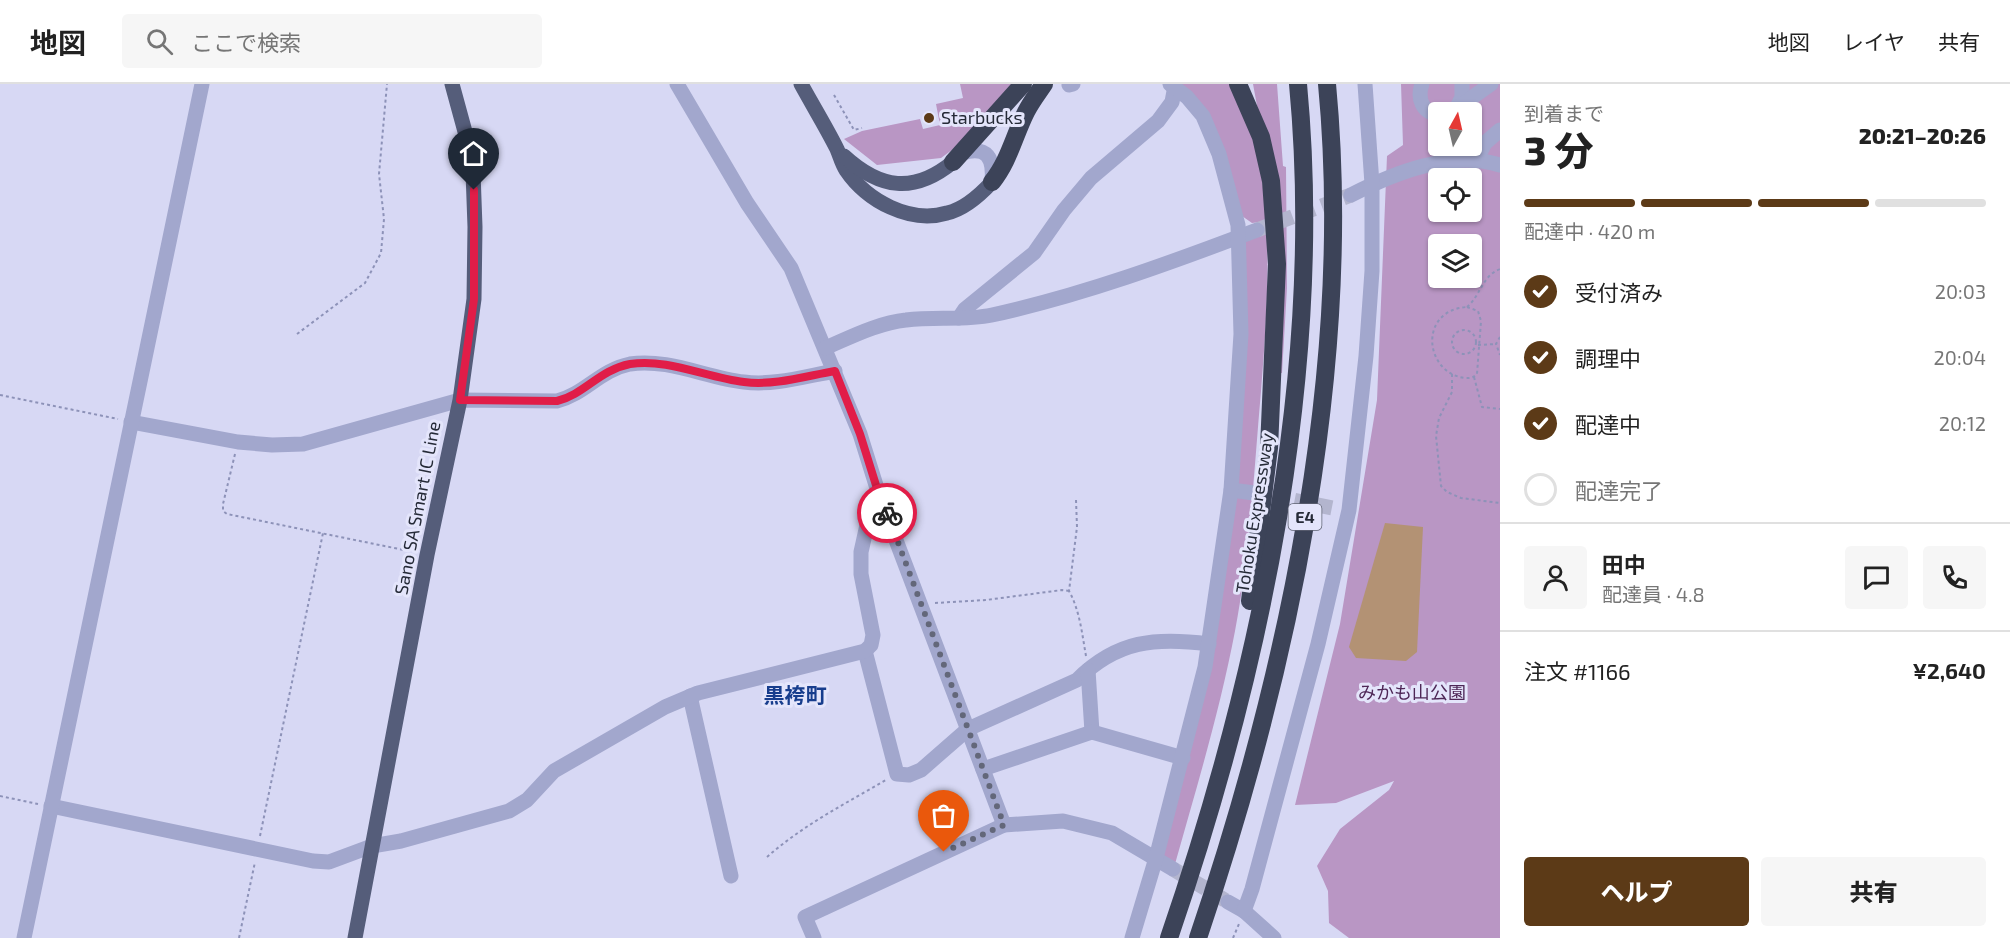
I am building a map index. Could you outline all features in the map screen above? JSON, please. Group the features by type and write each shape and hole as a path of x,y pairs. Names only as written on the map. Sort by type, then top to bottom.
{"highway":[{"path":"958,158 1023,84"},
{"path":"992,182 1011,150 1026,112 1044,84"},
{"path":"1238,84 1262,137 1271,181 1277,264 1269,448 1251,598 1246,669"},
{"name":"Tohoku Expressway","path":"1169,938 1216,787 1246,669 1268,564 1294,395 1300,330 1304,204 1298,84"},
{"name":"E4","path":"1198,938 1227,846 1266,702 1289,604 1306,512 1322,399 1332,262 1332,160 1327,84"}],"main road":[{"name":"Sano SA Smart IC Line","path":"355,938 427,555 460,400 474,299 475,227 472,172 467,139 452,84"},
{"path":"801,84 845,169 859,186 891,208 909,213 947,214 967,204 992,182"},
{"path":"837,150 855,166 884,182 904,184 939,174 958,158"}],"street":[{"path":"24,938 202,84"},
{"path":"677,84 747,203 791,268 860,434 880,498 1004,825"},
{"path":"1244,912 1318,644 1366,356 1372,271 1371,184 1365,84"},
{"path":"1422,84 1419,92 1424,107 1428,110"},
{"path":"1458,102 1462,97 1462,84"},
{"path":"1464,102 1491,84"},
{"path":"959,318 965,309 1027,261 1091,178 1158,121 1172,102 1173,85"},
{"path":"1132,938 1183,758 1209,645 1231,490 1241,334 1238,225 1219,154 1203,117 1187,97 1173,85"},
{"path":"1476,161 1485,143 1500,130"},
{"path":"958,158 973,150 986,155 993,165 992,182"},
{"path":"1351,195 1371,184 1445,161 1476,161 1500,165"},
{"path":"825,348 883,324 906,320 959,318 968,320 1076,294 1133,276 1257,230"},
{"path":"131,422 238,442 272,445 303,444 460,400 557,401 570,398 612,369 643,363 745,382 767,383 835,371"},
{"path":"1231,490 1254,492"},
{"path":"51,806 329,862 372,846 401,842 509,811 527,800 554,771 664,706 690,696 865,651 871,645 873,635 861,574 861,552 874,505 880,498"},
{"path":"865,651 897,774 909,774 921,770 968,729 1056,691 1077,680 1088,670 1123,648 1145,642 1178,640 1209,645"},
{"path":"1088,670 1092,732"},
{"path":"690,696 731,876"},
{"path":"983,770 1092,732 1183,758"},
{"path":"814,938 805,917 1004,825 1063,821 1112,833 1173,869"},
{"path":"1228,902 1244,912 1274,938"}],"path":[{"path":"297,334 365,283 381,253 384,219 379,174 387,84"},
{"path":"834,95 854,130 862,128"},
{"path":"1467,307 1475,299 1488,277 1500,269"},
{"path":"1474,377 1452,374 1441,365 1434,352 1433,332 1436,324 1444,314 1456,308 1467,307 1478,312 1480,316 1477,374 1474,377 1482,407 1500,409"},
{"path":"1477,345 1473,334 1466,331 1459,332 1452,341 1454,349 1461,354 1469,353 1477,345 1496,344"},
{"path":"1500,337 1496,344 1500,355"},
{"path":"1452,374 1452,392 1439,418 1436,436 1442,486 1448,492 1461,498 1500,503"},
{"path":"0,395 131,422"},
{"path":"238,442 223,511 228,514 409,551"},
{"path":"1076,500 1077,528 1069,591 1080,622 1088,670"},
{"path":"239,938 323,533"},
{"path":"922,605 1069,591"},
{"path":"767,856 846,803 897,774"},
{"path":"0,796 51,806"}],"green space":[{"path":"960,84 1012,84 960,144 941,158 877,165 844,139 862,131 920,119 923,129 940,125 936,104 963,98"},
{"path":"1181,84 1231,84 1246,112 1256,145 1262,179 1266,214 1267,287 1254,481 1240,601 1215,719 1175,864 1165,858 1160,849 1231,524 1243,240 1260,231 1260,222 1252,223 1242,216"},
{"path":"1253,84 1277,84 1283,166 1286,167 1287,288 1282,373 1278,373 1258,111"},
{"name":"みかも山公園","path":"1401,84 1500,84 1500,938 1349,938 1329,923 1328,891 1317,866 1340,829 1389,790 1394,781 1336,803 1295,805 1340,624 1377,400 1387,156 1403,145"}],"shaded area":[{"path":"1385,523 1423,527 1417,652 1406,661 1356,658 1349,647"}],"tunnel":[{"path":"1257,230 1351,195"},
{"path":"1272,496 1333,508"},
{"path":"1173,869 1228,902"}],"way so far":[{"path":"887,513 1004,825 944,852"}],"place":[{"name":"Starbucks","path":"929,118"}],"district":[{"name":"黒袴町","path":"795,696"}],"route":[{"path":"474,190 474,299 460,400 557,401 570,398 578,390 612,369 630,364 657,364 745,382 767,383 835,371 860,434 887,513"}]}
